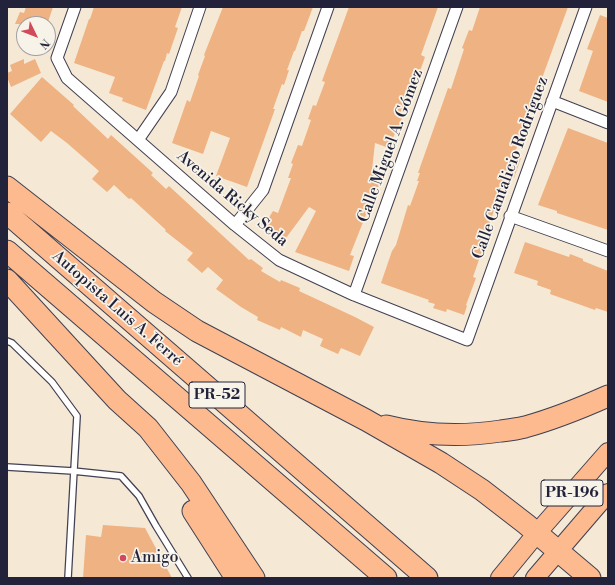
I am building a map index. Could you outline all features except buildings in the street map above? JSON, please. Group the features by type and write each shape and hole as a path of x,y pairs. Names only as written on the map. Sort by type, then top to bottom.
{"highway":[{"path":"7,187 154,302 197,331 366,420 441,463 482,490 537,533 590,578"},
{"name":"Autopista Luis A. Ferré","path":"7,213 427,578"},
{"name":"Autopista Luis A. Ferré","path":"7,251 386,578"},
{"path":"7,280 117,400 148,428 173,459 254,578"},
{"path":"366,420 397,428 431,434 458,435 486,433 524,428 569,413 608,396"},
{"path":"117,400 140,436 180,491 236,578"}],"main road":[{"name":"PR-196","path":"503,574 608,452"},
{"name":"PR-196","path":"535,578 559,552 608,493"}],"street":[{"name":"Avenida Ricky Seda","path":"75,7 57,58 67,78 235,225 279,260 354,296 467,340"},
{"path":"138,140 171,92 200,7"},
{"path":"235,225 263,190 328,7"},
{"name":"Calle Miguel A. Gómez","path":"354,296 457,7"},
{"name":"Calle Cantalicio Rodríguez","path":"467,340 510,216 586,7"},
{"path":"552,101 608,123"},
{"path":"510,216 608,251"}],"lane":[{"path":"7,341 12,343 52,382 77,416 68,578"},
{"path":"7,467 73,471 121,476 139,496 188,578"}],"place":[{"name":"Amigo","path":"123,558"}]}
